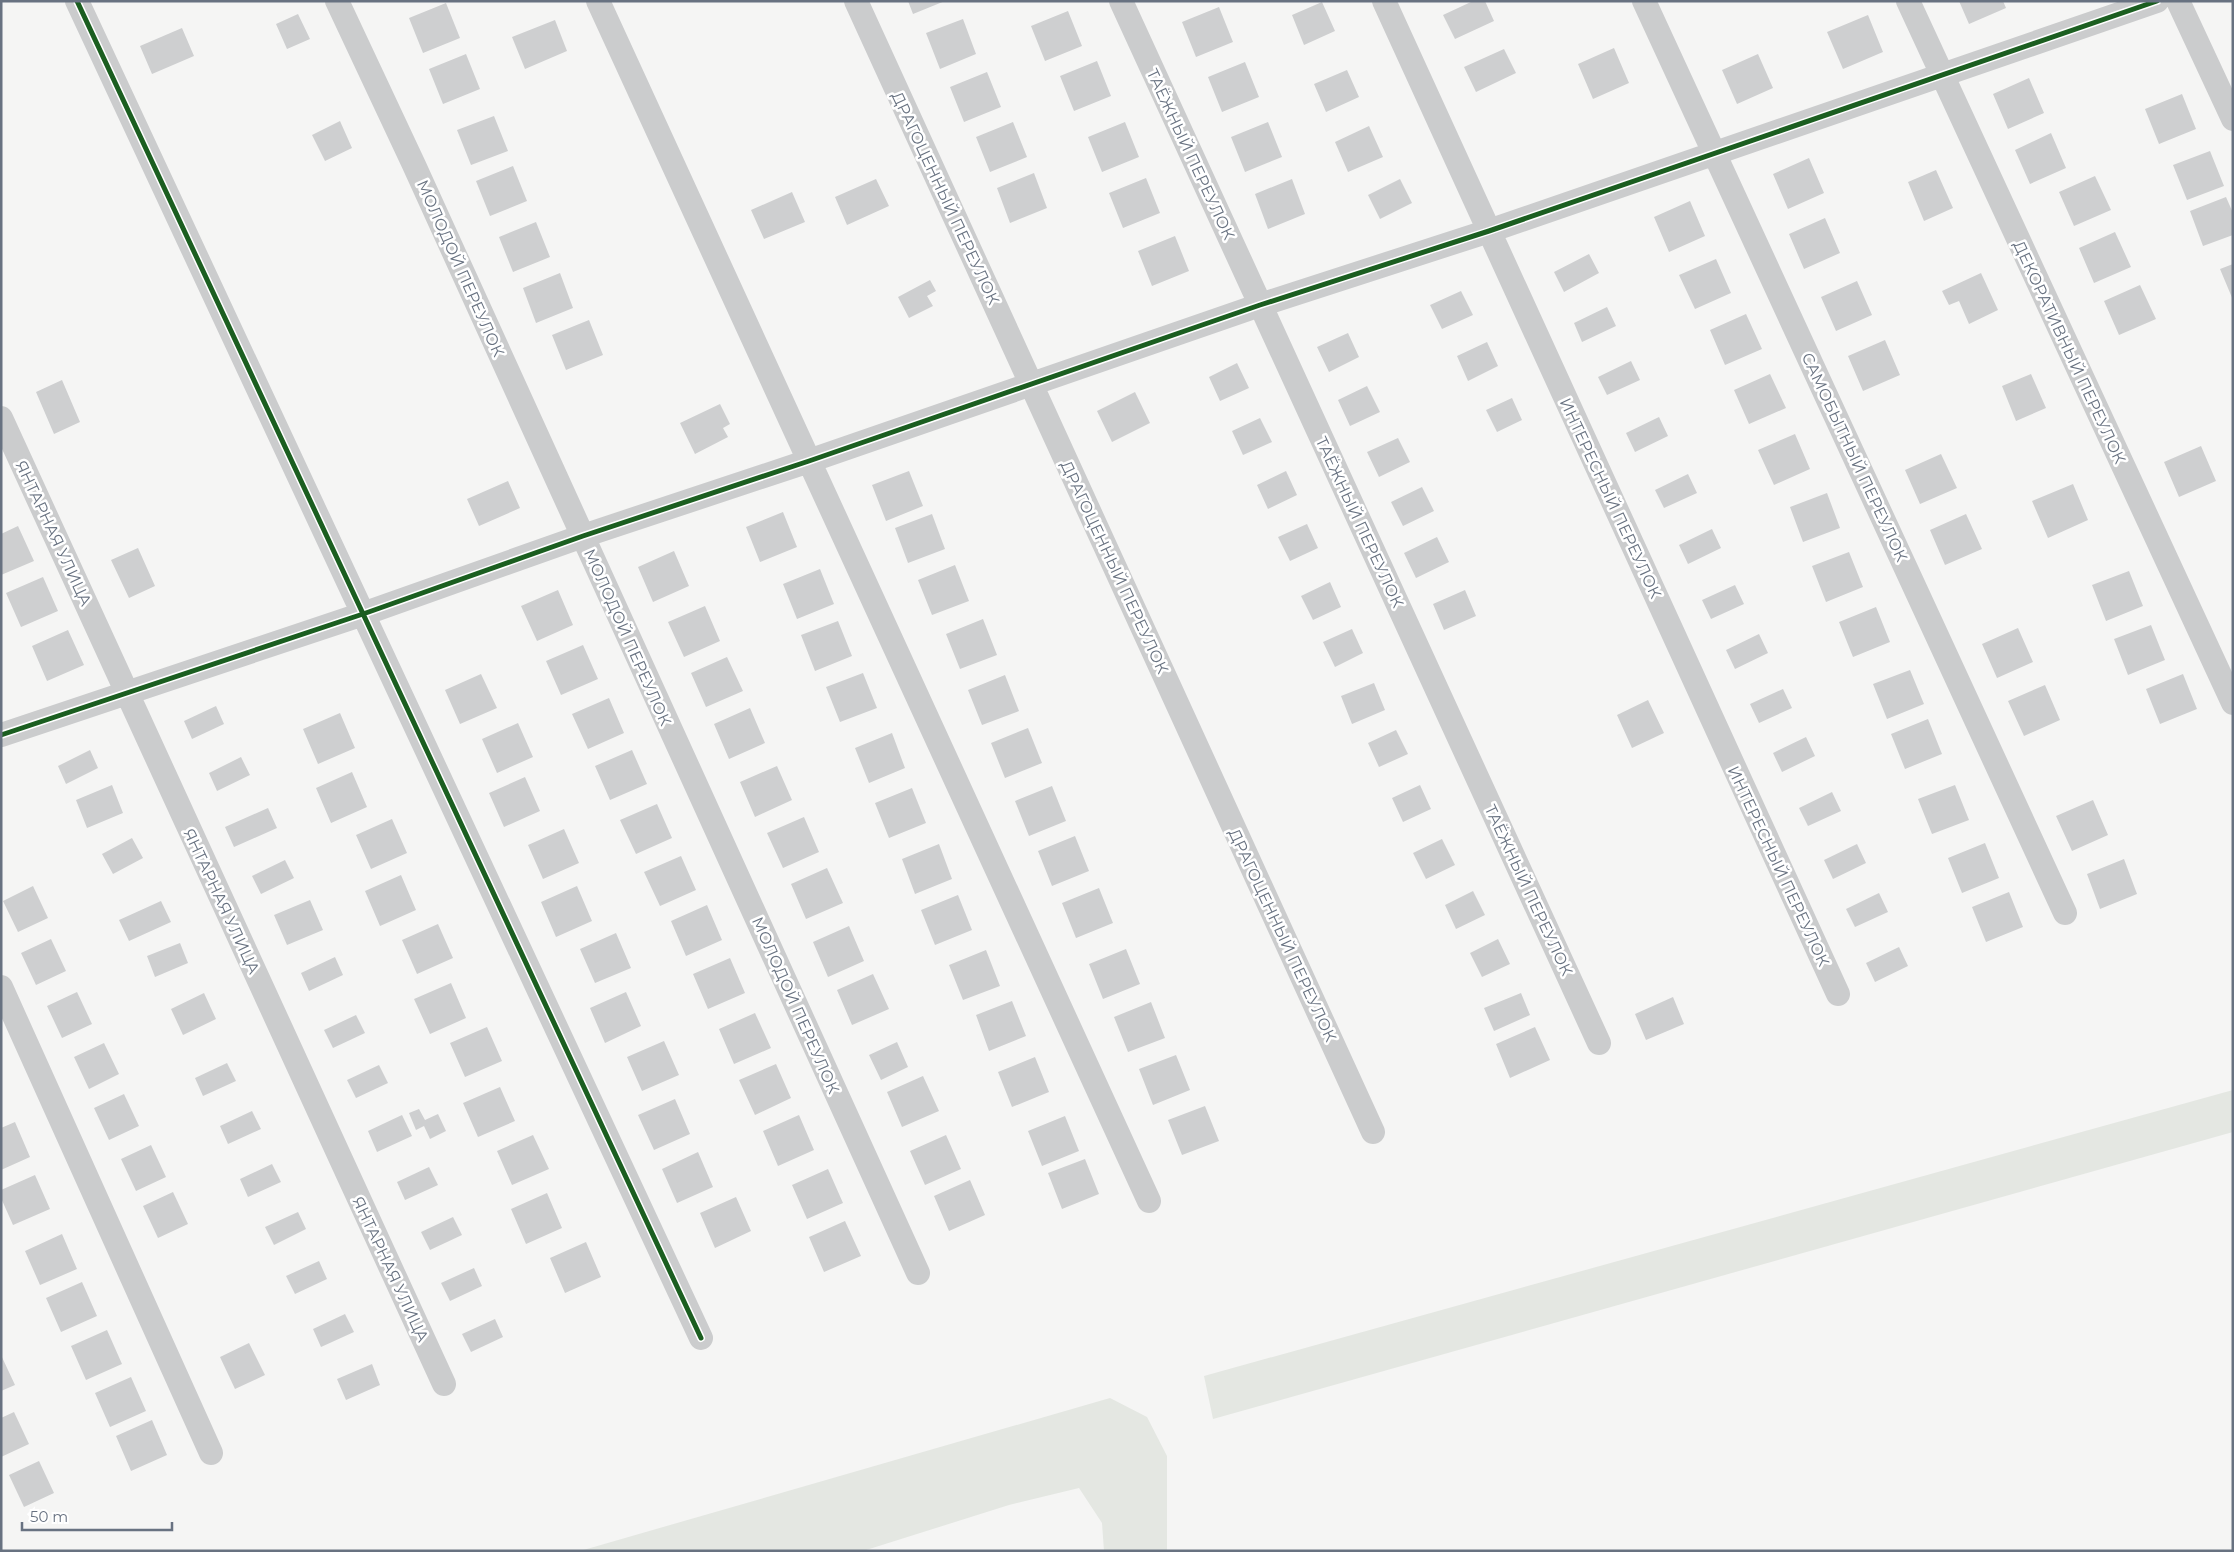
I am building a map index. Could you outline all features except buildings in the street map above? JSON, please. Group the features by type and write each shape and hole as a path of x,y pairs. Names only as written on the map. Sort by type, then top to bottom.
{"street":[{"path":"77,1 701,1338"},
{"name":"МОЛОДОЙ ПЕРЕУЛОК","path":"337,1 918,1273"},
{"path":"598,1 1149,1201"},
{"name":"ДРАГОЦЕННЫЙ ПЕРЕУЛОК","path":"856,1 1372,1132"},
{"name":"ТАЁЖНЫЙ ПЕРЕУЛОК","path":"1121,1 1599,1042"},
{"name":"ИНТЕРЕСНЫЙ ПЕРЕУЛОК","path":"1384,1 1838,994"},
{"name":"САМОБЫТНЫЙ ПЕРЕУЛОК","path":"1644,1 2065,913"},
{"name":"ДЕКОРАТИВНЫЙ ПЕРЕУЛОК","path":"1908,1 2233,703"},
{"path":"1,735 363,614 583,536 809,461 1260,305 1488,231 1715,154 1941,74 2158,1"},
{"path":"2178,1 2233,119"},
{"name":"ЯНТАРНАЯ УЛИЦА","path":"1,418 444,1384"},
{"path":"1,987 211,1453"}],"shaded area":[{"path":"2233,1090 2233,1132 1213,1419 1204,1376"},
{"path":"1110,1398 1147,1417 1167,1456 1167,1551 1104,1551 1102,1523 1079,1488 1009,1505 863,1551 580,1551"}],"cycle path":[{"path":"77,1 701,1338"},
{"path":"1,735 363,614 583,536 809,461 1260,305 1489,231 2157,1"}]}
